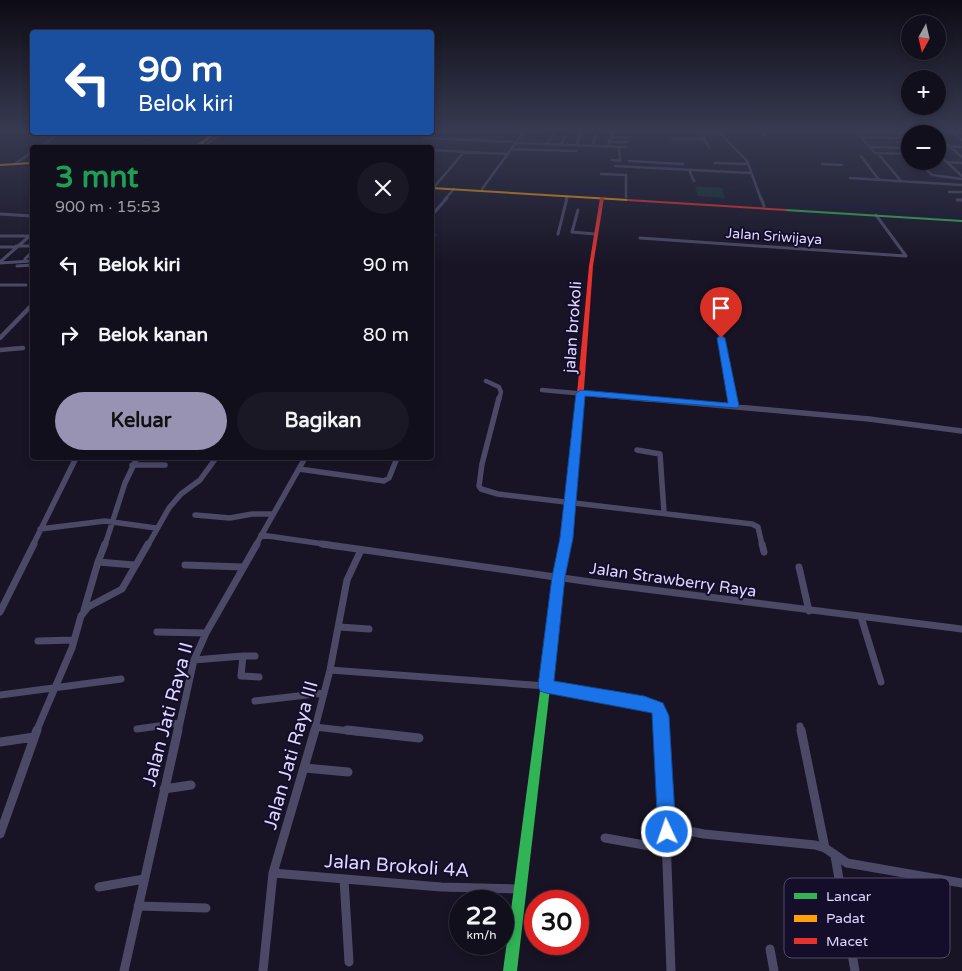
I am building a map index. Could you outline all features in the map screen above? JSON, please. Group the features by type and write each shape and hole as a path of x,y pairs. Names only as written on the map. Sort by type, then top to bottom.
{"main road":[{"path":"434,186 962,219"},
{"path":"434,186 454,189 764,206 920,217"},
{"name":"jalan brokoli","path":"510,971 559,577 567,538 595,234 602,198"}],"street":[{"path":"434,186 443,175"},
{"path":"482,189 492,175"},
{"path":"626,175 626,197"},
{"path":"691,175 694,181"},
{"path":"751,175 764,206"},
{"path":"875,175 879,180"},
{"path":"896,175 901,181"},
{"path":"937,175 962,177"},
{"path":"850,178 962,185"},
{"path":"434,212 454,189"},
{"path":"949,192 962,192"},
{"path":"558,234 567,196"},
{"path":"578,210 572,232 595,234"},
{"path":"0,214 30,216"},
{"name":"Jalan Sriwijaya","path":"640,238 906,256 876,215"},
{"path":"0,236 30,235"},
{"path":"1,262 16,246 30,236"},
{"path":"0,247 29,246"},
{"path":"1,262 24,259 30,254"},
{"path":"24,259 30,262"},
{"path":"1,262 30,263"},
{"path":"0,285 26,285"},
{"path":"0,338 30,307"},
{"path":"718,321 734,406"},
{"path":"0,350 23,348"},
{"path":"486,381 498,388 500,392 482,464 481,489 498,494 664,512 756,525 764,552"},
{"path":"542,390 869,419 962,431"},
{"path":"637,450 660,454 664,512"},
{"path":"0,612 75,460"},
{"path":"0,834 34,737 74,640 98,562 114,522 115,511 136,460"},
{"path":"83,612 122,589 156,528 181,494 200,480 215,460"},
{"name":"Jalan Jati Raya II","path":"124,971 194,660 206,634 304,460"},
{"path":"299,469 384,481 388,480 396,460"},
{"path":"132,465 165,465"},
{"path":"195,515 230,518 252,514 273,514"},
{"path":"40,529 114,522 156,528"},
{"name":"Jalan Strawberry Raya","path":"261,535 809,611 961,630"},
{"name":"Jalan Jati Raya III","path":"264,971 273,873 305,768 330,670 347,580 361,550"},
{"path":"98,562 134,565"},
{"path":"185,565 243,567"},
{"path":"799,567 809,611"},
{"path":"861,617 881,682"},
{"path":"339,627 369,629"},
{"path":"157,632 206,634"},
{"path":"38,642 74,640"},
{"path":"243,656 241,676 244,678 259,677"},
{"path":"194,660 255,656"},
{"path":"330,670 546,686 658,708 661,716 667,832 671,971"},
{"path":"0,695 55,690 121,679"},
{"path":"255,701 324,693"},
{"path":"137,729 180,723"},
{"path":"315,726 419,738"},
{"path":"800,726 824,848"},
{"path":"0,742 34,737"},
{"path":"305,768 348,772"},
{"path":"164,789 191,785"},
{"path":"667,832 678,829 824,848 835,856 853,864 933,878"},
{"path":"605,838 667,849"},
{"path":"835,856 839,878"},
{"name":"Jalan Brokoli 4A","path":"273,873 441,887 519,889"},
{"path":"99,887 144,878"},
{"path":"344,879 349,962"},
{"path":"138,906 206,908"},
{"path":"770,949 774,971"},
{"path":"853,958 855,971"}],"green space":[{"path":"695,186 722,188 725,198 698,196"}],"waterway":[{"path":"495,175 489,184 558,188"},
{"path":"714,199 759,202 748,175"},
{"path":"758,175 769,202"},
{"path":"851,175 877,209"},
{"path":"721,178 744,179 747,189 724,188 721,178"},
{"path":"562,189 577,189"},
{"path":"747,189 750,201"},
{"path":"921,189 947,213"},
{"path":"580,190 617,192"},
{"path":"627,192 643,193"},
{"path":"434,200 440,201 434,208"},
{"path":"786,203 877,209"},
{"path":"877,209 913,211"},
{"path":"918,212 962,215"},
{"path":"434,230 438,233 434,234"}],"traffic: fast":[{"path":"786,210 962,221"},
{"path":"510,971 559,577 567,538 575,457"}],"traffic: slow":[{"path":"434,188 628,200"}],"traffic: jam":[{"path":"575,457 591,266 602,198"},
{"path":"628,200 786,210"}],"route":[{"path":"667,832 661,716 658,708 653,705 546,686 559,577 567,538 569,502 580,419 581,393 734,406 721,338"}]}
